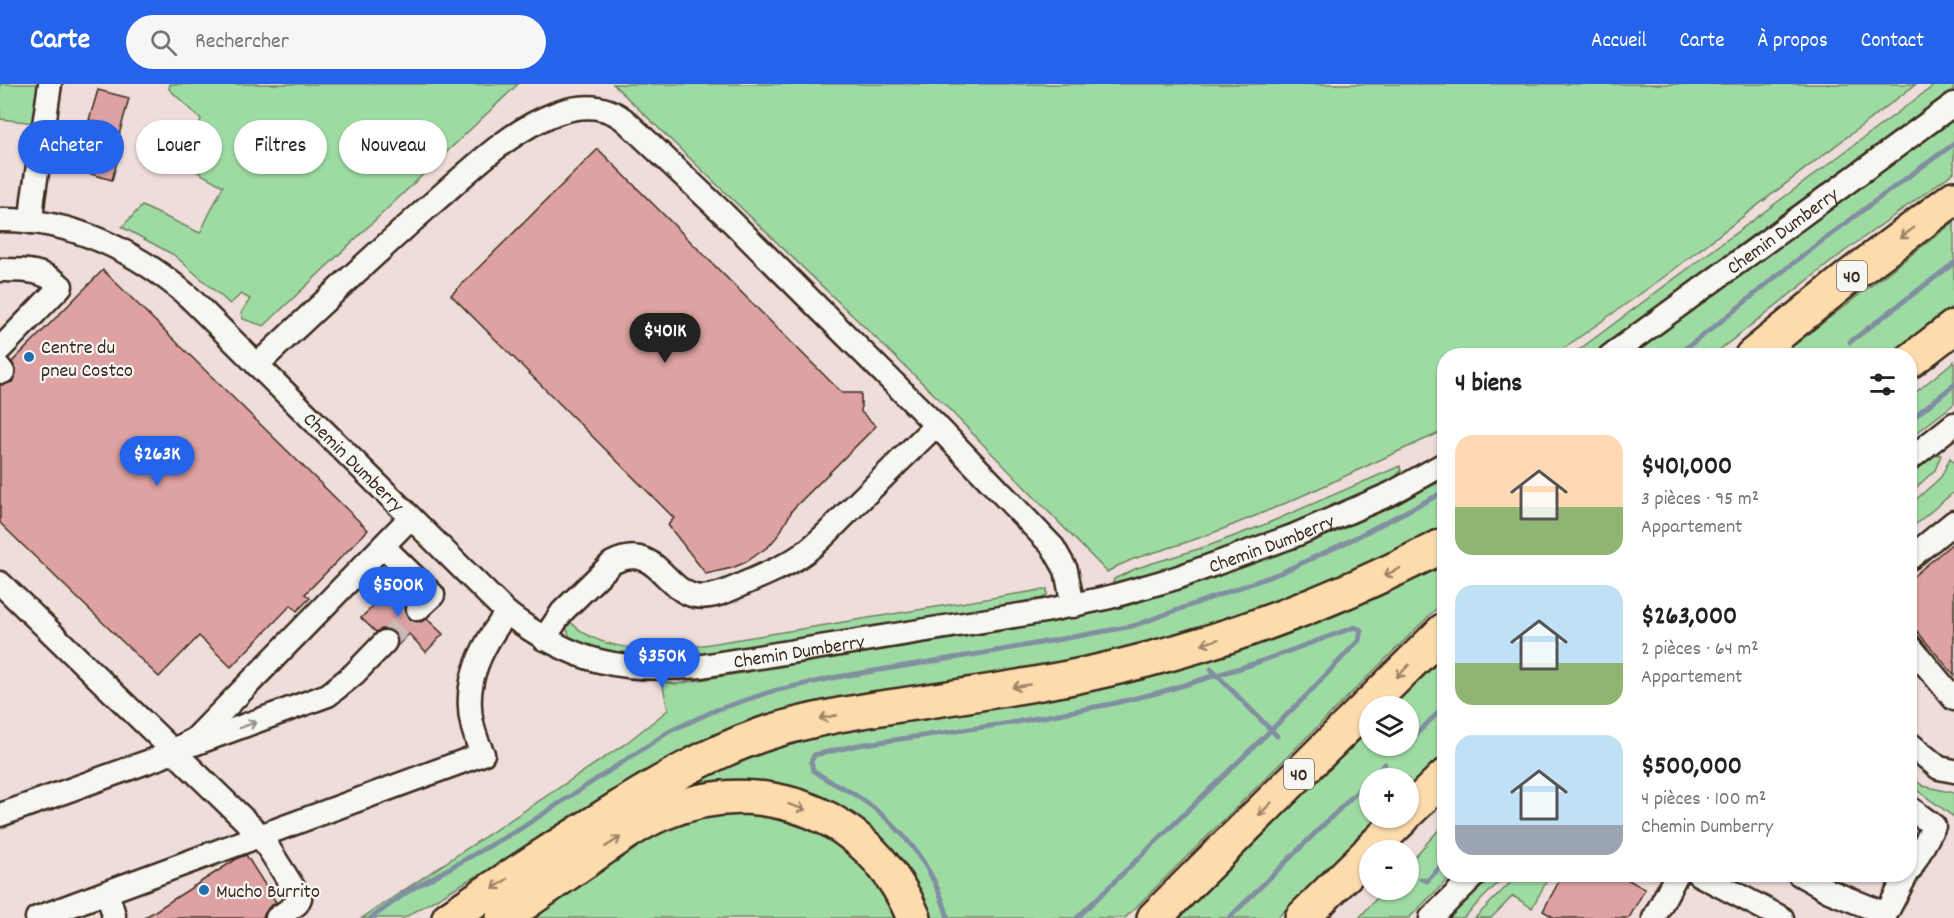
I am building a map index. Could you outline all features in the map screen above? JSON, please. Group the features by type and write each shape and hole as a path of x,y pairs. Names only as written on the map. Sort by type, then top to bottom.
{"highway":[{"name":"40","path":"1762,348 1954,198"},
{"path":"1917,356 1954,327"},
{"path":"449,918 656,784 694,764 758,736 810,721 1058,680 1162,656 1231,635 1332,598 1437,548"},
{"name":"40","path":"1154,918 1437,637"},
{"path":"1419,803 1437,784"},
{"path":"503,918 605,847 660,814 699,801 734,796 755,797 796,806 818,814 844,829 883,864 906,899 914,918"},
{"path":"1381,840 1394,828"},
{"path":"1302,918 1359,862"},
{"path":"1329,918 1359,876"}],"street":[{"path":"31,222 50,84"},
{"name":"Chemin Dumberry","path":"1621,348 1954,104"},
{"path":"257,365 386,245 504,143 547,117 559,113 590,107 614,111 723,213 936,425 1053,547 1066,570 1074,606"},
{"name":"Chemin Dumberry","path":"0,220 31,222 95,238 141,259 159,272 189,297 507,613 544,639 572,653 599,662 640,668 682,668 735,662 1074,606 1176,578 1257,549 1362,506 1437,468"},
{"path":"0,270 43,273 61,286 1,363"},
{"path":"544,639 562,612 617,560 643,559 659,568 683,591 697,597 716,594 788,564 826,534 936,425"},
{"path":"1917,455 1951,433"},
{"path":"173,752 205,730 410,518"},
{"path":"1917,552 1954,522"},
{"path":"383,546 433,595 418,609"},
{"path":"0,583 260,836 300,898 297,904 277,918"},
{"path":"37,918 483,754 474,733 470,711 472,680 482,648 507,613"},
{"path":"0,815 328,695 340,687 385,642"},
{"path":"1917,644 1944,675 1954,699"},
{"path":"1917,750 1939,768 1954,771"},
{"path":"1917,813 1934,826 1917,857"},
{"path":"1431,918 1468,882"},
{"path":"1654,918 1673,882"},
{"path":"1713,882 1782,918"},
{"path":"1813,882 1829,891 1886,914 1903,882"},
{"path":"107,892 113,918"}],"green space":[{"path":"0,84 40,84 35,120 0,119"},
{"path":"170,84 518,84 447,152 447,120 339,120 339,174 424,174 264,326 243,319 241,313 250,299 241,294 230,304 174,255 122,227 142,206 200,233 223,186 201,174 222,174 222,120 201,120 169,89"},
{"path":"613,84 1916,84 1664,277 1564,348 1437,348 1437,434 1266,512 1200,538 1132,560 1107,572 943,403"},
{"path":"1936,84 1954,84 1954,89 1601,348 1581,348"},
{"path":"1954,120 1954,172 1845,251 1722,348 1642,348"},
{"path":"1954,222 1954,305 1898,348 1790,348"},
{"path":"1954,361 1954,404 1917,433 1917,391"},
{"path":"1935,454 1941,455 1935,470 1917,487 1917,469"},
{"path":"1950,458 1954,463 1954,492 1917,523 1917,499 1941,477"},
{"path":"1400,466 1401,471 1393,479 1297,521 1146,576 1113,582 1114,579 1137,568 1208,546 1266,524"},
{"path":"1437,483 1437,534 1298,599 1124,654 829,705 467,881 404,918 362,918 625,744 668,710 662,682 676,684 1018,628 1120,608 1209,580 1341,530"},
{"path":"1437,558 1437,608 1125,918 926,918 795,791 598,840 487,918 481,918 550,861 679,784 790,737 1035,696"},
{"path":"1047,589 1047,595 1043,598 982,610 690,656 631,656 593,647 570,637 565,625 568,619 580,630 594,638 625,647 659,649 691,647"},
{"path":"1437,664 1437,760 1419,778 1419,768 1359,768 1359,828 1369,828 1277,918 1179,918 1359,740 1359,756 1419,756 1419,696 1403,696"},
{"path":"1917,781 1923,786 1954,793 1954,817 1917,790"},
{"path":"766,807 857,851 901,918 524,918 682,815"},
{"path":"1437,832 1437,882 1445,882 1409,918 1359,918 1375,900 1419,900 1419,852"},
{"path":"1485,882 1499,882 1463,918 1447,918"},
{"path":"1511,882 1546,882 1532,908 1513,896 1491,918 1475,918"}],"building":[{"path":"98,90 129,98 123,120 89,120"},
{"path":"598,149 842,393 861,393 861,412 876,426 793,509 779,534 769,546 746,562 732,568 706,574 668,525 674,518 451,295"},
{"path":"91,174 114,174 112,180"},
{"path":"103,270 368,530 305,594 310,598 297,611 291,605 231,667 199,636 159,677 0,523 0,385 12,382 16,371 12,362"},
{"path":"1954,542 1954,675 1917,631 1917,573"},
{"path":"374,582 386,593 393,585 408,600 405,611 409,619 420,622 427,619 443,634 426,652 409,634 398,645 398,638 394,632 382,629 376,632 361,618 376,603 364,593"},
{"path":"246,855 276,902 269,907 262,918 144,918 238,858"},
{"path":"1559,882 1632,882 1645,889 1629,918 1555,918 1543,911"}],"waterway":[{"path":"1686,348 1843,225 1954,144"},
{"path":"1850,342 1954,263"},
{"path":"1917,414 1954,385"},
{"path":"371,918 410,890 520,829 670,731 716,710 773,691 837,677 1133,626 1280,573 1343,544 1437,496"},
{"path":"948,918 934,881 914,848 873,807 813,770 811,762 814,755 859,745 1011,723 1111,704 1161,692 1253,664 1355,627 1361,630 1359,640 1304,698 1077,918"},
{"path":"1211,669 1277,736"},
{"path":"1419,731 1437,714"},
{"path":"1381,768 1385,764"},
{"path":"1229,918 1359,790"},
{"path":"1421,879 1427,881 1437,870"}],"tunnel":[{"path":"385,642 418,609"}],"place":[{"name":"Centre du pneu Costco","path":"29,357"},
{"name":"Mucho Burrito","path":"204,890"}]}
